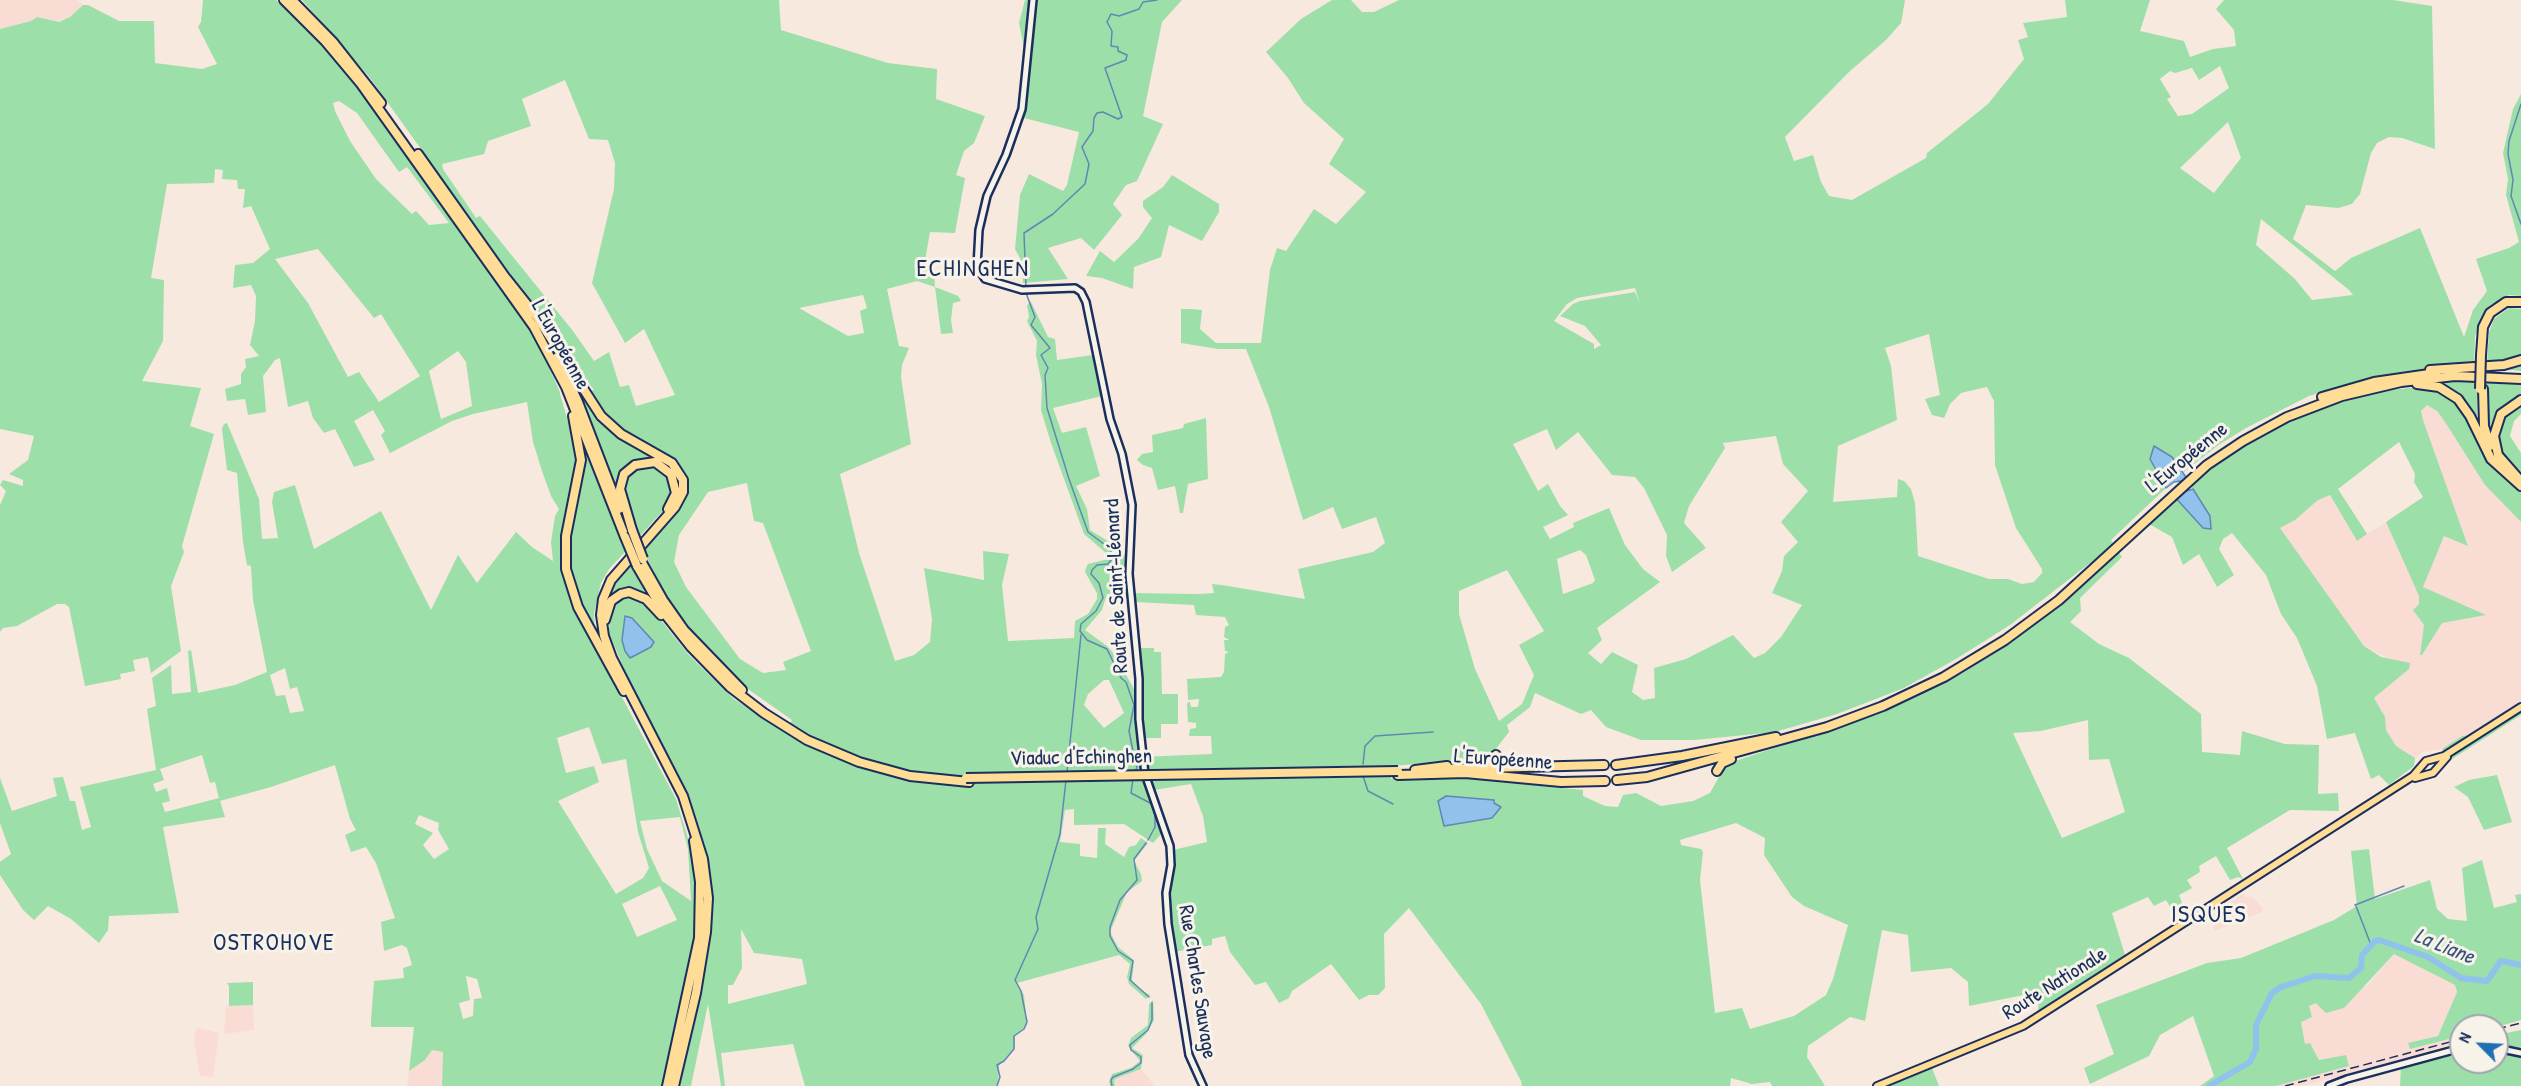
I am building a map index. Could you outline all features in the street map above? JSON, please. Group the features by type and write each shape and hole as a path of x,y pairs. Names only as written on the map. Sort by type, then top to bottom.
{"highway":[{"name":"L'Européenne","path":"284,0 329,45 365,89 534,327 569,393"},
{"name":"L'Européenne","path":"292,0 361,75 545,335 628,533 665,614 691,647 730,687 774,718"},
{"path":"298,0 344,51 361,75"},
{"path":"506,278 537,317 583,391 613,428 669,460 678,469 683,480 683,492 678,503 618,569 603,600 601,621 605,641 689,811 700,846 707,890 696,993 674,1086"},
{"path":"2502,470 2482,434 2482,356 2485,332 2491,317 2505,306 2521,303"},
{"path":"2323,400 2363,382 2388,376 2504,366 2521,360"},
{"name":"L'Européenne","path":"1794,735 1871,711 1924,685 2002,637 2086,575 2193,471 2234,442 2273,421 2359,386 2420,374 2480,371 2521,374"},
{"name":"L'Européenne","path":"2323,400 2411,380 2474,376 2521,379"},
{"path":"2323,400 2398,386 2424,384 2439,387 2462,403 2490,456 2502,470 2520,481"},
{"path":"2481,389 2483,418 2489,444 2500,463 2520,481"},
{"path":"569,393 580,460 566,536 567,575 578,607 671,779 690,828 699,873 704,918 667,1086"},
{"path":"2520,481 2498,455 2494,436 2501,414 2521,400"},
{"path":"628,533 621,497 623,476 638,463 659,464 669,471 674,480 676,493 673,502 610,574 602,590 597,609 602,641 633,708"},
{"path":"641,562 673,616 724,674 774,718"},
{"path":"631,694 612,650 605,622 611,601 629,592 650,602 696,657 731,691 774,718"},
{"name":"Viaduc d'Echinghen","path":"774,718 824,744 864,759 912,772 955,777 1398,773"},
{"name":"Viaduc d'Echinghen","path":"774,718 825,748 866,765 910,776 969,782 1398,773"},
{"path":"1717,771 1724,762 1794,735"},
{"path":"1616,765 1794,735"},
{"path":"1617,780 1640,778 1773,743"},
{"path":"1412,770 1488,762 1496,755"},
{"name":"L'Européenne","path":"1398,773 1412,770 1604,765"},
{"name":"L'Européenne","path":"1398,773 1465,773 1561,782 1605,781"}],"main road":[{"path":"2238,888 2418,772 2423,764 2448,754 2521,708"},
{"path":"2238,888 2417,777 2429,774 2448,757 2521,708"},
{"path":"2431,760 2436,764 2436,769"},
{"path":"2423,764 2424,770 2429,774"},
{"name":"Route Nationale","path":"1877,1086 2018,1029 2238,888"}],"street":[{"name":"Route de Saint-Léonard","path":"1033,0 1024,101 1008,149 985,202 979,235 977,270 985,279 1026,290 1070,287 1081,292 1086,302 1110,419 1122,454 1132,507 1129,574 1139,675 1140,730 1146,778 1170,846"},
{"name":"Rue Charles Sauvage","path":"1170,846 1171,867 1166,893 1168,924 1189,1055 1203,1086"},
{"path":"2329,1086 2347,1078 2449,1051"}],"shaded area":[{"path":"0,0 77,0 83,5 70,17 58,22 37,17 31,21 0,29"},
{"path":"2427,405 2437,411 2445,422 2485,485 2521,522 2521,704 2472,735 2462,736 2442,749 2423,752 2415,758 2396,746 2385,730 2384,717 2374,698 2409,669 2364,646 2280,528 2295,520 2318,499 2330,495 2356,541 2386,522 2419,596 2424,625 2420,655 2442,623 2485,615 2423,587 2444,535 2468,545 2423,420 2421,411"},
{"path":"2243,894 2247,898 2251,896 2263,908 2262,912 2214,931 2211,915"},
{"path":"2394,954 2455,985 2457,992 2438,1036 2409,1043 2410,1049 2449,1039 2449,1047 2302,1086 2276,1086 2349,1066 2346,1055 2319,1060 2310,1044 2305,1044 2301,1022 2309,1006 2367,986"},
{"path":"253,1005 254,1030 224,1034 226,1006"},
{"path":"196,1028 219,1033 213,1077 200,1076 194,1042"},
{"path":"432,1049 443,1051 442,1086 407,1086 409,1071 425,1060"},
{"path":"1141,1069 1155,1086 1115,1086 1114,1080 1117,1078"}],"green space":[{"path":"203,0 276,0 310,30 352,78 518,310 540,347 559,390 574,443 583,442 626,551 609,569 601,583 594,613 595,629 588,633 676,799 694,858 696,919 693,952 663,1086 442,1086 443,1052 432,1050 425,1060 409,1071 414,1027 371,1027 371,1020 374,981 404,978 403,968 412,965 407,948 402,945 384,951 381,922 395,918 376,863 366,847 351,852 345,835 356,830 350,819 335,765 271,787 220,801 225,817 163,827 179,913 109,916 108,930 99,943 71,919 48,906 34,920 23,910 0,875 0,862 11,854 0,823 0,778 12,811 57,796 53,778 63,777 70,801 75,801 82,830 91,827 80,787 156,770 147,709 156,706 152,678 171,665 172,694 191,692 188,651 191,650 198,693 235,685 267,672 253,600 251,566 247,565 243,542 237,473 227,470 222,429 224,424 227,423 259,499 262,539 278,538 272,502 274,492 295,485 314,549 381,511 431,610 458,555 477,583 516,532 532,547 553,561 551,542 555,516 559,509 551,496 533,442 527,402 452,421 390,453 381,435 385,431 373,410 354,421 375,460 354,467 335,429 324,433 313,418 308,401 288,407 280,358 275,360 263,376 266,412 248,415 245,399 227,401 225,389 241,384 241,374 246,367 245,359 259,356 250,345 255,321 256,296 251,285 233,288 235,265 253,263 270,249 251,206 243,208 245,189 238,189 237,180 222,179 223,170 215,169 214,183 167,184 151,278 164,280 163,341 142,381 201,388 190,426 214,434 182,546 184,552 171,586 181,651 151,673 148,657 133,660 135,671 120,674 121,679 85,686 69,607 65,604 57,604 17,626 3,628 0,632 0,505 6,491 0,485 3,480 23,486 23,480 9,474 28,460 34,436 0,429 0,29 31,21 37,17 59,22 70,17 83,5 88,5 119,21 154,21 155,63 202,69 217,64 198,27 201,22","holes":["339,101 357,113 399,172 407,167 449,223 429,225 416,211 412,214 376,179 350,141 333,103","318,249 374,318 381,314 420,376 379,402 359,372 348,377 308,303 275,259","458,351 466,362 472,406 441,419 429,371","285,668 290,689 297,687 304,711 290,713 285,695 276,696 270,675","589,727 602,764 626,759 638,832 649,868 643,878 616,894 558,801 599,782 594,766 566,773 557,738","202,755 210,783 215,782 219,798 165,812 162,803 170,801 167,788 156,792 153,784 164,780 160,769","419,815 439,823 438,830 449,849 434,859 423,845 433,833 415,824","680,817 688,849 691,901 662,881 647,849 640,821","660,886 677,920 637,937 622,904","466,976 477,979 482,998 474,999 473,1016 463,1019 459,1003 470,1000"]},
{"path":"302,0 779,0 781,30 888,63 937,69 936,99 985,116 974,143 964,151 956,175 965,178 955,233 930,232 924,266 934,273 935,287 917,281 887,289 899,346 909,348 902,365 901,377 911,444 840,474 859,553 895,661 914,655 930,642 932,619 924,568 984,580 983,551 1009,554 1002,585 1008,641 1074,638 1075,621 1088,614 1097,599 1097,593 1085,572 1086,568 1088,564 1108,559 1106,553 1084,534 1041,410 1042,384 1036,355 1037,341 1027,321 1029,317 1027,305 1031,302 1048,337 1055,339 1057,360 1093,355 1102,396 1053,408 1062,433 1086,427 1100,476 1076,486 1087,509 1090,530 1111,543 1116,556 1127,554 1128,593 1214,593 1212,584 1305,599 1298,569 1373,552 1385,543 1376,517 1342,529 1333,507 1303,520 1269,407 1246,349 1218,349 1181,343 1181,309 1191,309 1202,310 1200,329 1216,343 1261,343 1270,270 1277,248 1286,251 1314,209 1336,224 1366,192 1329,164 1344,139 1304,103 1288,78 1266,52 1301,19 1332,0 1351,0 1362,12 1374,12 1399,0 1905,0 1901,23 1785,137 1794,161 1813,155 1821,182 1829,196 1852,200 1926,158 1927,153 1988,104 2024,59 2018,40 2028,37 2023,23 2067,17 2065,0 2150,0 2140,31 2184,41 2190,57 2213,49 2236,46 2234,30 2216,9 2224,0 2393,0 2432,6 2435,149 2402,138 2389,137 2377,143 2371,153 2360,194 2352,204 2338,208 2306,205 2293,239 2335,271 2351,258 2420,228 2464,337 2473,310 2487,291 2476,259 2509,248 2519,242 2506,195 2508,179 2503,153 2513,109 2521,94 2521,296 2509,295 2490,305 2484,313 2475,336 2474,366 2375,376 2309,396 2246,428 2217,446 2184,472 2172,457 2150,459 2166,488 2111,540 2122,557 2080,598 2081,611 2070,622 2099,644 2129,658 2201,714 2202,752 2240,755 2242,731 2285,744 2319,745 2318,794 2338,793 2339,811 2290,810 2227,848 2243,879 2238,877 2230,880 2216,856 2199,866 2200,872 2187,880 2192,888 2179,895 2182,903 2172,910 2166,900 2154,906 2148,897 2112,913 2125,955 2038,1011 2039,992 1969,1006 1968,982 1951,968 1911,972 1908,935 1882,930 1865,1021 1850,1017 1808,1046 1807,1057 1825,1086 1772,1086 1770,1082 1752,1084 1731,1078 1730,1086 1522,1086 1481,1004 1409,908 1384,934 1385,988 1378,995 1369,995 1359,1000 1331,964 1292,991 1289,998 1279,1003 1266,982 1255,985 1230,952 1225,936 1212,939 1212,945 1174,952 1167,890 1173,866 1173,850 1207,842 1203,816 1191,784 1148,791 1163,832 1153,843 1124,824 1074,825 1074,809 1065,810 1060,842 1080,844 1080,856 1097,858 1098,828 1106,828 1105,844 1124,857 1129,847 1136,845 1141,838 1148,843 1134,861 1142,881 1127,892 1110,932 1118,947 1134,960 1132,980 1139,989 1150,995 1146,999 1129,984 1127,977 1130,964 1119,955 1017,983 1024,995 1027,1025 1015,1036 1015,1047 999,1066 998,1086 805,1086 793,1044 721,1053 725,1086 721,1086 708,1004 691,1086 679,1086 702,982 711,914 706,858 682,783 625,671 609,633 610,608 606,603 607,596 611,586 630,562 653,601 649,605 688,654 711,677 734,699 785,732 792,720 745,687 698,639 667,598 646,556 643,547 680,509 688,492 679,493 639,537 623,489 616,491 578,394 594,390 588,382 583,383 512,276 370,78","holes":["2220,66 2229,88 2192,114 2178,116 2167,99 2171,97 2160,79 2170,71 2175,73 2192,68 2199,80","565,80 589,139 608,140 615,163 614,189 592,283 625,343 644,329 675,395 636,406 629,385 620,387 609,352 594,361 573,331 480,216 476,218 443,169 442,164 484,154 488,141 531,126 522,99","2228,122 2241,158 2214,193 2180,168","2261,219 2353,295 2312,300 2295,279 2256,245","1635,288 1640,304 1635,292 1580,301 1560,316 1585,326 1601,345 1594,349 1594,344 1554,321 1567,304 1577,298","863,295 867,308 860,311 864,333 848,336 799,308","1929,334 1940,395 1925,399 1932,415 1944,418 1950,404 1961,393 1987,387 1994,401 1995,465 2016,528 2042,569 2042,573 2034,582 2022,584 2008,579 1989,579 1918,556 1915,503 1911,489 1904,481 1898,479 1897,497 1833,502 1838,446 1897,420 1891,366 1885,348","1547,429 1556,450 1578,432 1612,475 1635,477 1644,488 1667,535 1666,556 1672,572 1706,548 1684,523 1689,506 1725,448 1723,443 1776,436 1783,464 1808,491 1781,522 1798,542 1784,556 1782,571 1772,593 1802,605 1781,637 1765,653 1754,658 1733,635 1686,659 1654,668 1655,698 1643,700 1632,692 1638,665 1612,652 1601,664 1588,653 1602,640 1597,628 1660,582 1643,569 1625,545 1609,508 1573,523 1574,527 1550,539 1543,527 1568,515 1560,506 1548,484 1538,491 1513,444","747,483 754,521 763,523 811,651 783,662 786,670 763,673 740,659 686,587 674,562 679,535 708,492","1580,550 1586,555 1595,580 1593,583 1563,594 1557,559","2090,563 2098,572 2074,594 1997,652 1961,674 1877,714 1726,764 1710,793 1693,801 1661,806 1636,793 1623,795 1618,807 1605,806 1583,796 1583,790 1467,778 1391,779 1391,766 1488,759 1509,732 1507,725 1530,707 1535,693 1581,714 1591,710 1606,727 1641,740 1695,740 1775,732 1837,714 1904,688 2010,625","1507,570 1544,631 1519,645 1534,675 1522,704 1499,721 1475,669 1459,614 1459,591","1107,594 1128,594 1135,691 1115,655 1085,630 1102,610","1135,602 1194,605 1196,615 1225,617 1229,625 1225,627 1224,637 1229,640 1224,640 1225,651 1229,652 1225,654 1224,672 1221,677 1187,679 1188,700 1199,699 1198,707 1191,707 1190,702 1187,703 1188,722 1196,723 1196,728 1190,729 1189,736 1211,736 1212,754 1141,757 1137,732 1144,731 1145,738 1161,738 1161,724 1178,724 1178,694 1162,694 1161,652 1154,652 1154,648 1138,648","1104,680 1109,680 1124,713 1104,728 1084,705 1088,694","2088,720 2089,760 2109,759 2125,812 2062,838 2013,733 2041,731","1736,823 1765,838 1764,855 1792,897 1804,906 1848,925 1833,979 1826,995 1794,1016 1750,1029 1742,1008 1715,1013 1700,880 1703,852 1701,849 1681,845 1680,840","741,929 754,953 802,959 807,984 728,1004 728,985 733,985 742,968"]},
{"path":"1025,0 1182,0 1162,22 1143,116 1163,124 1137,181 1126,185 1113,204 1122,215 1094,250 1081,238 1048,248 1068,279 1023,283 1022,262 1015,249 1020,195 1029,174 1063,191 1067,185 1079,132 1020,117 1025,54 1019,23"},
{"path":"1172,175 1219,204 1219,212 1202,241 1169,225 1161,257 1134,267 1133,289 1102,278 1086,276 1100,251 1114,262 1138,239 1152,218 1143,207 1143,201 1163,187"},
{"path":"935,287 958,296 961,301 953,303 951,320 953,333 941,334"},
{"path":"2509,308 2521,309 2521,371 2504,369 2500,363 2487,364 2489,332 2494,319"},
{"path":"2477,381 2477,421 2497,469 2521,491 2521,522 2485,485 2445,422 2437,411 2427,405 2421,411 2423,420 2468,546 2444,536 2423,587 2486,615 2442,623 2420,655 2424,625 2413,610 2419,604 2419,596 2386,522 2423,497 2414,482 2415,474 2399,442 2338,489 2367,534 2357,541 2330,495 2318,500 2295,520 2280,528 2364,646 2381,657 2410,663 2409,669 2374,698 2385,717 2386,730 2396,746 2415,758 2414,766 2389,785 2379,775 2371,779 2355,733 2327,739 2317,686 2297,638 2281,614 2266,575 2232,533 2223,539 2219,549 2234,575 2217,587 2199,554 2183,565 2172,537 2149,524 2176,498 2194,491 2190,484 2222,460 2274,427 2299,416 2357,397 2390,390 2420,387 2431,382"},
{"path":"2487,381 2521,383 2521,414 2514,421 2510,436 2521,453 2521,476 2507,464 2490,437"},
{"path":"1206,418 1208,479 1188,484 1183,513 1180,513 1175,486 1158,490 1152,468 1137,460 1142,454 1153,452 1152,435 1183,428 1184,424"},
{"path":"2521,704 2521,715 2449,761 2442,749 2462,736 2472,735"},
{"path":"2497,775 2512,822 2484,830 2468,797 2454,787 2469,780"},
{"path":"2369,849 2375,899 2430,880 2437,909 2448,919 2467,921 2462,868 2482,860 2494,908 2517,902 2515,895 2521,894 2521,1020 2509,1024 2509,1014 2449,1014 2449,1039 2410,1049 2408,1043 2438,1036 2457,992 2455,985 2394,954 2344,1008 2326,1013 2316,1003 2309,1006 2312,1017 2301,1022 2305,1044 2310,1043 2319,1060 2346,1055 2349,1066 2276,1086 2200,1086 2214,1076 2193,1016 2160,1035 2149,1056 2090,1084 2084,1068 2114,1054 2096,1005 2207,963 2241,958 2334,920 2357,906 2351,851"},
{"path":"253,982 253,1005 229,1006 227,983"},
{"path":"1153,1000 1154,1020 1146,1034 1132,1048 1143,1055 1141,1069 1117,1078 1114,1080 1115,1086 1110,1086 1112,1074 1131,1068 1140,1061 1128,1046 1131,1038 1148,1025 1149,1004"},
{"path":"2521,1030 2521,1086 2400,1086 2401,1065 2449,1055 2449,1074 2509,1074 2509,1032"},
{"path":"1932,1068 1939,1086 1887,1086"}],"water":[{"path":"2154,446 2172,457 2188,480 2174,482 2166,488 2150,459"},
{"path":"2193,489 2210,516 2211,529 2203,528 2173,495"},
{"path":"625,616 632,618 654,642 651,647 630,658 622,640"},
{"path":"1446,796 1494,800 1494,803 1501,807 1492,818 1444,826 1438,801"}],"waterway":[{"path":"1026,288 1024,233 1053,214 1085,184 1089,164 1082,147 1093,131 1094,118 1097,113 1103,112 1118,119 1122,117 1105,68 1126,60 1127,55 1118,51 1118,47 1111,46 1112,31 1107,22 1111,14 1119,16 1139,9 1143,2 1157,0"},
{"path":"2521,104 2509,141 2508,154 2513,180 2511,196 2521,224"},
{"path":"1026,293 1035,317 1031,325 1050,348 1041,355 1048,368 1045,375 1047,408 1069,479 1088,532 1109,548 1114,556 1108,564 1097,565 1092,570 1091,574 1099,583 1103,598 1096,611 1081,624 1080,631 1087,640 1107,649 1121,678 1126,682 1134,705 1129,731 1133,751 1138,760 1136,771"},
{"path":"1067,772 1081,635"},
{"path":"1363,764 1365,746 1375,736 1433,732"},
{"path":"1363,776 1368,791 1393,804"},
{"path":"1133,779 1131,793 1152,804 1155,812 1155,827 1148,840"},
{"path":"997,1086 1000,1077 997,1065 1004,1061 1014,1049 1014,1036 1024,1029 1027,1022 1021,991 1015,980 1038,929 1036,917 1060,834 1066,780"},
{"path":"1146,843 1134,859 1137,880 1120,900 1110,927 1110,936 1118,951 1133,961 1130,980 1149,997"},
{"path":"2355,905 2404,886"},
{"path":"2356,906 2371,945"},
{"name":"La Liane","path":"2209,1086 2250,1062 2256,1049 2256,1025 2272,993 2281,987 2315,976 2349,978 2361,968 2362,955 2375,941 2379,940 2428,957 2461,978 2487,981 2501,961 2521,965"},
{"path":"1112,1086 1113,1077 1141,1063 1141,1057 1131,1050 1130,1045 1148,1030 1152,1020 1152,1003"}],"railway":[{"path":"2509,1026 2521,1023"},
{"path":"2285,1086 2449,1042"}],"district":[{"name":"ECHINGHEN","path":"973,270"},
{"name":"ISQUES","path":"2209,916"},
{"name":"OSTROHOVE","path":"274,944"}]}
